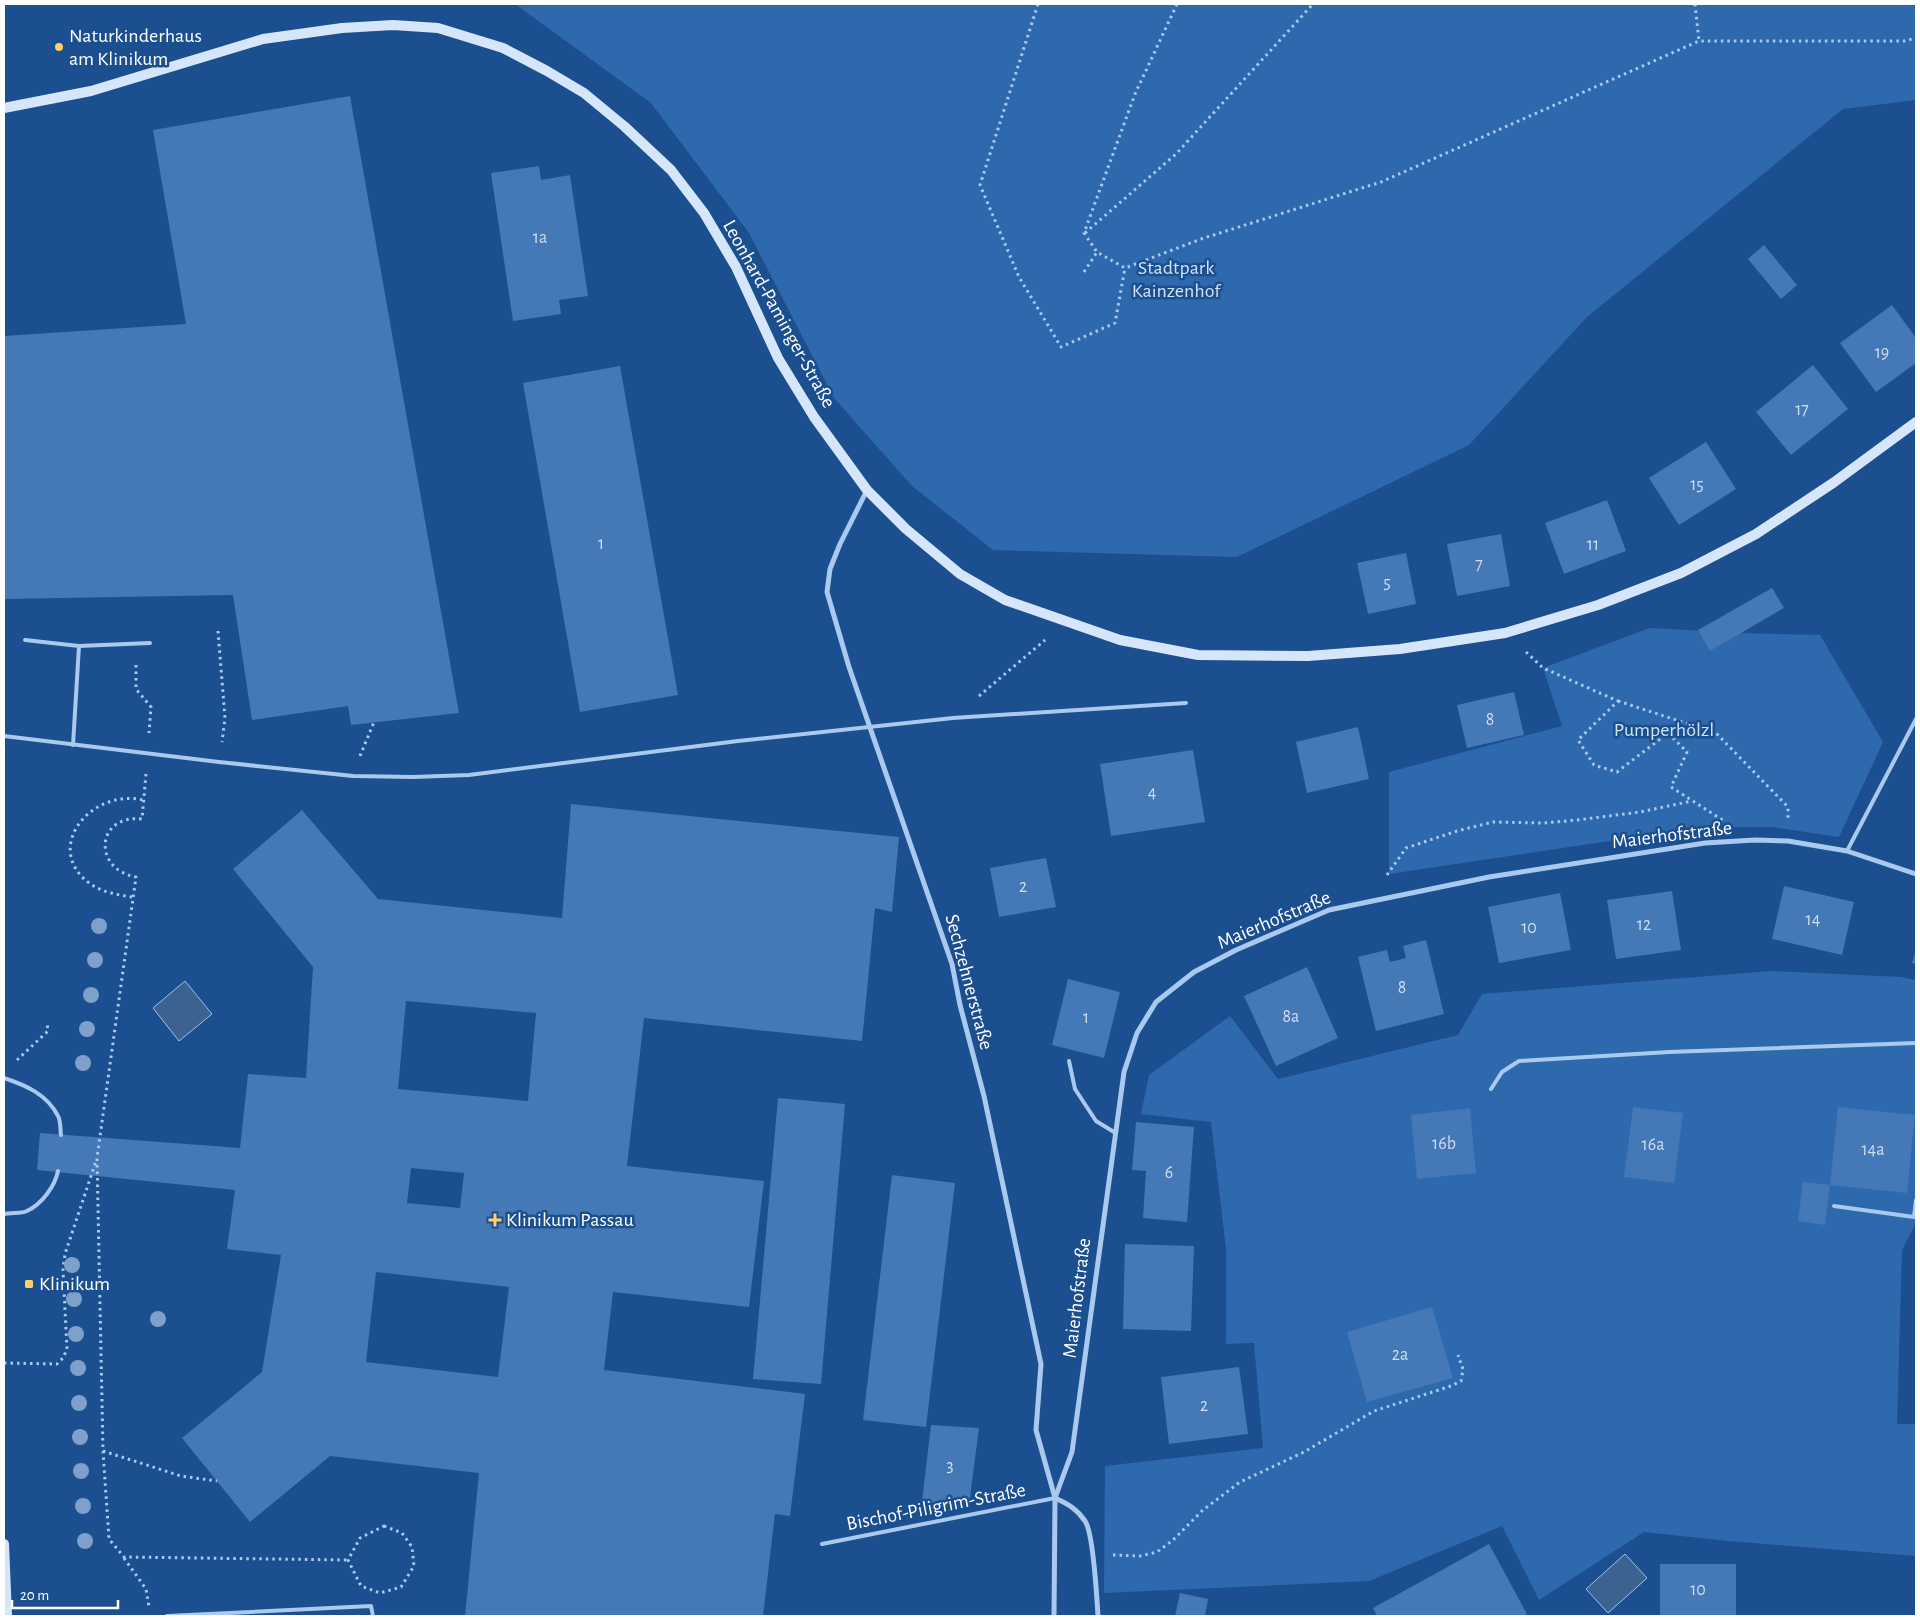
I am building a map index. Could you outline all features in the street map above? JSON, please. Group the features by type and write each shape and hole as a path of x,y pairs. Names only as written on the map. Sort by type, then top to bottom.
{"street":[{"name":"Leonhard-Paminger-Straße","path":"4,108 91,91 263,39 342,28 392,25 438,28 503,48 584,93 624,126 671,170 704,213 736,267 778,358 814,417 868,490 906,529 960,574 1005,600 1120,640 1198,655 1317,656 1400,649 1505,633 1598,605 1689,569 1756,534 1833,483 1916,422"},
{"name":"Sechzehnerstraße","path":"868,490 840,544 830,569 827,592 849,668 952,964 960,1005 984,1096 1041,1364 1036,1430 1056,1498 1054,1616"},
{"name":"Maierhofstraße","path":"1056,1498 1072,1452 1114,1132 1124,1072 1138,1033 1156,1002 1194,972 1236,950 1329,910 1489,877 1705,843 1755,840 1788,841 1847,851 1916,874"},
{"path":"1056,1498 1073,1506 1087,1523 1098,1616"},
{"path":"4,1544 7,1616"}],"lane":[{"path":"25,640 79,646 150,643"},
{"path":"72,745 79,646"},
{"path":"4,736 353,776 413,777 469,774 738,741 952,718 1186,703"},
{"path":"1847,851 1916,719"},
{"path":"1491,1089 1502,1072 1519,1061 1669,1052 1916,1043"},
{"path":"1070,1061 1075,1089 1096,1121 1114,1132"},
{"path":"4,1078 26,1085 44,1098 59,1117 61,1135"},
{"path":"4,1214 26,1211 43,1199 57,1180 58,1171"},
{"path":"1834,1206 1914,1216 1916,1200"},
{"name":"Bischof-Piligrim-Straße","path":"822,1544 1056,1498"},
{"path":"167,1616 371,1606 373,1616"}],"path":[{"path":"1038,4 980,185 1019,277 1062,346 1115,323 1125,268"},
{"path":"1084,233 1136,94 1177,4"},
{"path":"1084,233 1176,154 1313,4"},
{"path":"1695,4 1699,41"},
{"path":"1125,268 1201,239 1381,182 1699,41 1904,41 1916,38"},
{"path":"1084,233 1097,252 1125,268"},
{"path":"1084,272 1097,252"},
{"path":"952,718 1067,622"},
{"path":"218,631 225,718 219,762"},
{"path":"1505,633 1543,668 1618,701 1716,733 1788,807 1788,841"},
{"path":"136,689 151,707"},
{"path":"1618,701 1578,740 1594,765 1617,772 1668,733 1687,752 1671,787 1755,840"},
{"path":"353,776 374,722"},
{"path":"132,897 113,894 90,884 78,872 71,855 73,837 78,824 85,815 106,802 135,798 143,800 142,819 129,817 119,821 106,836 108,859 119,872 136,877 97,1158 103,1451 109,1539 146,1589 150,1616"},
{"path":"1380,879 1389,874 1406,848 1457,831 1493,822 1544,823 1586,819 1640,812 1692,801"},
{"path":"16,1061 48,1032 47,1023"},
{"path":"4,1363 57,1364 64,1358 67,1349 63,1270 65,1254 97,1158"},
{"path":"1140,1556 1157,1552 1203,1510 1240,1482 1304,1452 1374,1411 1451,1386 1460,1381 1462,1369 1458,1355"},
{"path":"103,1451 181,1476 217,1481"},
{"path":"384,1526 402,1533 412,1546 414,1566 401,1587 380,1593 361,1586 348,1560 360,1538 384,1526"},
{"path":"124,1558 348,1560"}],"green space":[{"name":"Stadtpark Kainzenhof","path":"515,4 1916,4 1916,100 1843,109 1587,317 1469,445 1237,557 993,550 912,486 834,398 749,233 651,103"},
{"name":"Pumperhölzl","path":"1650,628 1820,635 1883,742 1839,837 1771,827 1703,827 1389,874 1389,772 1562,726 1543,668"},
{"path":"1771,971 1901,977 1916,980 1916,1223 1902,1250 1897,1424 1916,1424 1916,1556 1728,1541 1644,1532 1539,1600 1502,1526 1369,1581 1104,1593 1105,1466 1263,1448 1254,1343 1226,1344 1226,1249 1211,1122 1141,1114 1149,1075 1230,1016 1278,1079 1458,1035 1482,994"}],"shaded area":[{"path":"185,981 212,1014 179,1041 153,1008"},
{"path":"1625,1554 1647,1578 1608,1613 1586,1589"}],"building":[{"path":"350,96 459,713 351,725 348,706 252,720 233,595 4,599 4,336 186,324 153,130"},
{"path":"539,166 541,180 570,175 588,296 559,300 561,314 513,321 491,173"},
{"path":"1764,245 1797,285 1781,299 1748,259"},
{"path":"1892,305 1916,338 1916,363 1876,392 1840,343"},
{"path":"1813,365 1848,409 1791,455 1756,412"},
{"path":"620,366 678,695 580,712 523,383"},
{"path":"1706,442 1736,489 1679,525 1649,478"},
{"path":"1607,500 1626,551 1564,574 1545,523"},
{"path":"1501,534 1510,586 1457,596 1447,544"},
{"path":"1406,553 1416,604 1368,614 1357,563"},
{"path":"1772,588 1784,608 1710,651 1698,630"},
{"path":"1514,692 1524,735 1467,748 1457,705"},
{"path":"1358,727 1369,779 1307,793 1296,742"},
{"path":"1193,750 1205,822 1111,836 1100,764"},
{"name":"Klinikum Passau","path":"571,804 899,837 892,912 875,908 862,1041 644,1018 627,1166 764,1181 749,1307 613,1292 604,1370 805,1394 790,1516 775,1514 763,1616 465,1616 479,1473 330,1456 250,1522 182,1438 262,1372 281,1255 227,1249 235,1190 37,1170 40,1133 240,1148 248,1074 306,1078 313,967 233,869 302,810 378,899 562,918","holes":["406,1001 536,1013 528,1101 398,1089","411,1168 464,1173 460,1208 407,1203","376,1272 509,1287 498,1377 366,1362"]},
{"path":"1046,858 1056,907 999,917 990,868"},
{"path":"1784,886 1854,902 1842,955 1772,939"},
{"path":"1672,891 1681,950 1616,959 1607,900"},
{"path":"1560,893 1571,950 1499,963 1488,907"},
{"path":"1426,940 1444,1014 1376,1031 1358,957 1387,950 1390,962 1406,958 1403,946"},
{"path":"1916,950 1916,964 1912,963"},
{"path":"1307,967 1338,1038 1276,1066 1244,996"},
{"path":"1068,979 1120,992 1104,1058 1052,1045"},
{"path":"778,1098 845,1104 821,1384 753,1379"},
{"path":"1633,1107 1683,1113 1674,1183 1624,1177"},
{"path":"1838,1107 1915,1115 1907,1193 1830,1185"},
{"path":"1470,1108 1476,1173 1417,1179 1411,1115"},
{"path":"1136,1122 1194,1127 1187,1222 1143,1218 1146,1171 1132,1170"},
{"path":"892,1175 955,1183 926,1427 863,1420"},
{"path":"1803,1182 1830,1185 1825,1225 1798,1221"},
{"path":"1125,1244 1194,1246 1191,1331 1123,1329"},
{"path":"1432,1307 1453,1378 1367,1402 1347,1332"},
{"path":"1239,1367 1248,1434 1169,1444 1161,1377"},
{"path":"931,1425 979,1428 969,1505 921,1510"},
{"path":"1489,1544 1527,1614 1523,1616 1377,1616 1373,1608"},
{"path":"1660,1564 1736,1564 1736,1616 1660,1616"},
{"path":"1180,1593 1208,1599 1205,1616 1175,1616"}],"place":[{"name":"Naturkinderhaus am Klinikum","path":"59,47"},
{"name":"Klinikum Passau","path":"495,1220"},
{"name":"Klinikum","path":"29,1284"}]}
